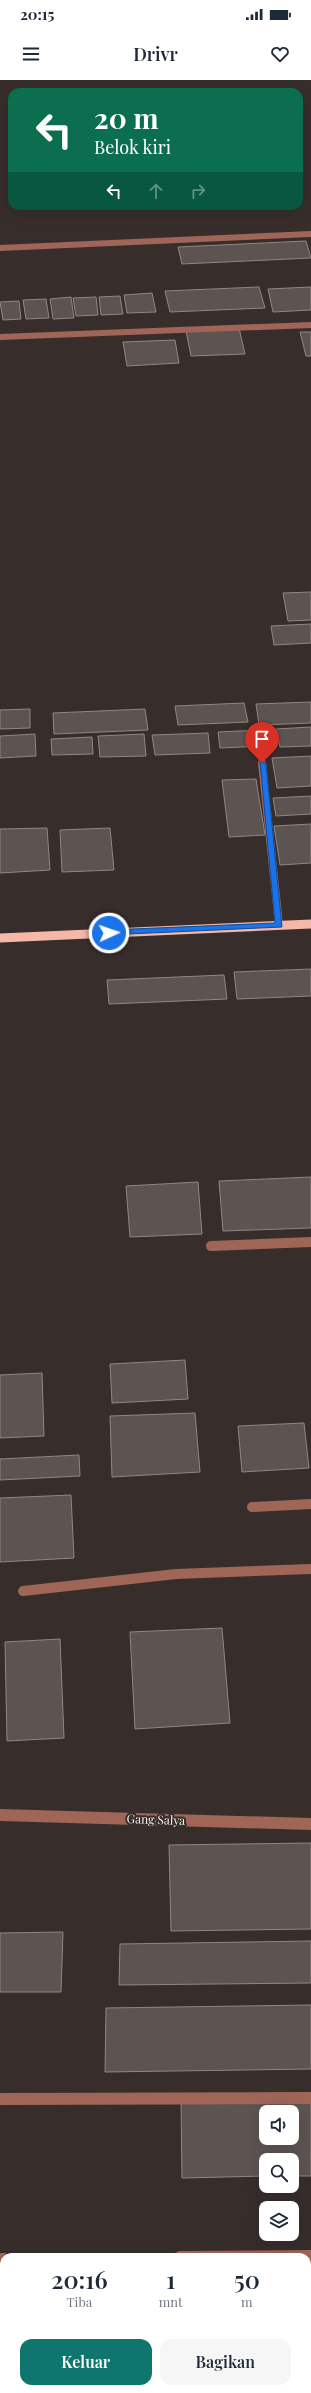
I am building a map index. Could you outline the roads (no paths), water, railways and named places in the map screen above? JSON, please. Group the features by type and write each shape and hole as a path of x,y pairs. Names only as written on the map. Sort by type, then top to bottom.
{"highway":[{"path":"0,938 311,924"}],"street":[{"path":"0,248 311,234"},
{"path":"0,337 311,324"},
{"path":"262,763 279,925"},
{"path":"211,1246 311,1242"},
{"path":"252,1507 311,1504"},
{"path":"24,1591 176,1574 311,1569"},
{"name":"Gang Salya","path":"0,1814 311,1824"},
{"path":"0,2099 311,2098"}]}
